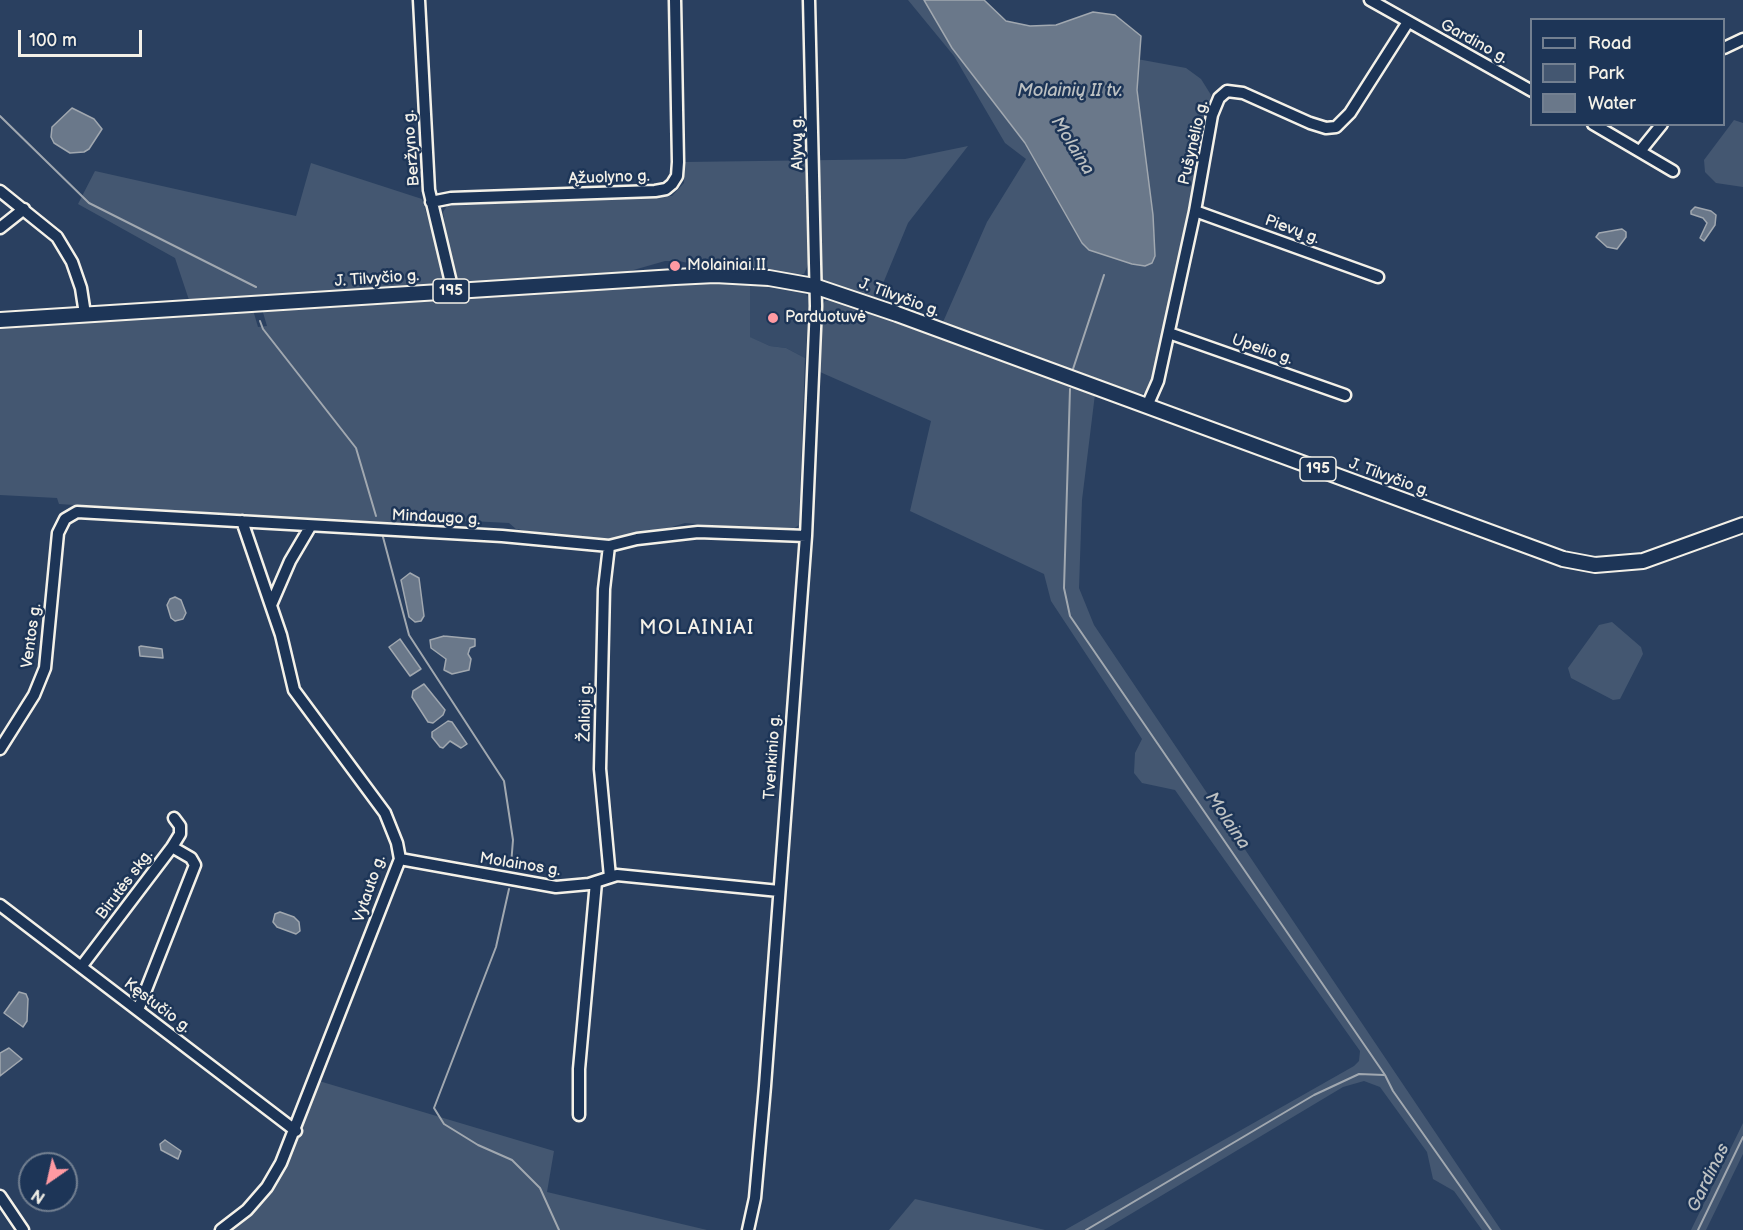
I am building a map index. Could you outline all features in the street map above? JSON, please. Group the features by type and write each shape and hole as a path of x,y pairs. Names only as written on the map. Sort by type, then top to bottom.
{"main road":[{"name":"J. Tilvyčio g.","path":"0,320 715,275 751,276 814,286 1563,559 1595,565 1643,561 1741,528"}],"street":[{"name":"Beržyno g.","path":"419,0 431,202 453,291"},
{"name":"Ąžuolyno g.","path":"431,202 451,198 666,189 677,176 678,162 675,0"},
{"name":"Alyvų g.","path":"809,0 814,286"},
{"name":"Gardino g.","path":"1371,0 1530,90"},
{"name":"Pušynėlio g.","path":"1147,406 1158,381 1169,333 1216,104 1223,94 1233,91 1243,93 1310,123 1326,128 1336,127 1350,113 1408,22"},
{"path":"1725,48 1743,39"},
{"path":"1597,126 1641,150 1673,171"},
{"path":"1641,150 1660,126"},
{"path":"0,191 57,237 72,262 81,288 85,314"},
{"path":"0,228 24,209"},
{"name":"Pievų g.","path":"1195,211 1378,277"},
{"name":"Tvenkinio g.","path":"748,1230 754,1198 765,1086 806,536 816,306 814,286"},
{"name":"Upelio g.","path":"1169,333 1345,395"},
{"name":"Mindaugo g.","path":"65,519 77,512 87,512 310,527 502,536 609,546 637,539 698,532 806,536"},
{"name":"Ventos g.","path":"0,749 34,695 45,668 56,546 65,519"},
{"name":"Vytauto g.","path":"221,1230 247,1210 267,1187 296,1131 399,859 397,843 386,813 294,690 282,635 243,521"},
{"path":"271,605 290,561 310,527"},
{"name":"Žalioji g.","path":"609,546 604,589 600,769 610,877"},
{"name":"Birutės skg.","path":"81,967 172,847 180,834 180,826 174,818"},
{"path":"138,1011 195,865 191,858 172,847"},
{"name":"Molainos g.","path":"399,859 556,887 596,882 617,875 779,891"},
{"path":"579,1115 579,1069 596,882"},
{"name":"Kęstučio g.","path":"0,904 296,1131"},
{"path":"0,1196 23,1230"}],"shaded area":[{"path":"750,281 802,291 810,299 805,358 786,348 770,346 749,337"}],"green space":[{"path":"908,0 924,0 952,48 1025,143 1082,243 1110,257 1145,266 1155,256 1153,215 1137,90 1137,59 1186,68 1201,79 1211,95 1153,381 1149,390 1142,394 1116,388 943,322 987,222 1026,159 1005,143 954,56"},
{"path":"1734,120 1743,123 1743,187 1716,183 1705,172 1704,160"},
{"path":"968,146 908,223 877,298 821,280 810,260 804,274 796,275 665,261 623,273 470,283 460,281 453,275 443,212 447,206 672,196 684,183 685,162 905,159"},
{"path":"311,163 422,199 446,278 430,285 189,300 175,258 78,204 95,171 296,216"},
{"path":"701,281 750,281 750,337 770,346 786,348 805,358 799,525 793,529 786,531 685,523 609,546 516,529 509,523 470,521 388,526 59,504 57,498 0,495 0,326 253,310 258,327 267,326 262,309"},
{"path":"835,299 867,308 911,328 1095,394 1082,500 1079,588 1094,625 1501,1230 1482,1230 1454,1191 1433,1179 1427,1152 1380,1087 1364,1081 1343,1087 1104,1230 1065,1230 1354,1066 1359,1061 1360,1051 1175,790 1142,783 1134,773 1135,753 1142,739 1051,601 1044,574 910,511 931,421 820,372 819,309 825,301"},
{"path":"1612,622 1641,647 1643,654 1620,699 1613,700 1571,678 1568,668 1599,625"},
{"path":"319,1081 554,1151 547,1192 707,1230 225,1230 287,1157"},
{"path":"1743,1123 1743,1154 1706,1230 1691,1230"},
{"path":"915,1199 1045,1230 889,1230"}],"water":[{"name":"Molainių II tv.","path":"924,0 984,0 1006,21 1030,26 1056,25 1093,12 1115,15 1141,36 1137,90 1153,215 1155,256 1152,263 1145,266 1132,264 1089,250 1082,243 1025,143 952,48"},
{"path":"72,108 94,119 102,129 89,149 84,152 70,153 54,143 51,137 52,127"},
{"path":"1695,207 1711,211 1716,215 1715,225 1704,241 1700,238 1707,223 1703,218 1691,214"},
{"path":"1622,229 1626,232 1626,237 1617,249 1607,247 1596,237 1599,233"},
{"path":"410,573 419,578 424,616 421,621 415,622 409,617 401,580"},
{"path":"175,597 181,600 186,613 183,619 175,621 171,618 167,605 170,599"},
{"path":"444,636 475,639 475,646 470,648 468,654 471,659 469,670 452,674 444,670 446,659 431,648 430,640"},
{"path":"400,639 421,669 410,676 389,647"},
{"path":"139,647 162,649 163,658 140,656"},
{"path":"424,684 445,710 443,715 433,723 428,722 412,697 413,691"},
{"path":"448,721 452,722 467,744 461,748 450,741 443,748 440,747 432,737 432,732"},
{"path":"280,912 294,917 299,922 300,931 296,934 277,927 273,922 275,914"},
{"path":"19,992 26,994 28,999 27,1021 23,1027 4,1013"},
{"path":"9,1048 22,1059 0,1076 0,1053"},
{"path":"165,1140 181,1151 178,1159 161,1150 160,1144"}],"waterway":[{"path":"0,116 89,203 256,287"},
{"name":"Molaina","path":"1073,369 1104,275"},
{"path":"260,321 263,329 356,448 376,516"},
{"name":"Molaina","path":"1070,389 1064,588 1070,616 1385,1075 1393,1091 1491,1230"},
{"path":"383,537 409,635 504,781 513,840 511,865"},
{"path":"509,889 496,947 434,1108 444,1124 478,1145 512,1160 540,1188 559,1230"},
{"path":"1086,1230 1314,1095 1359,1074 1384,1075"},
{"name":"Gardinas","path":"1698,1230 1743,1137"}],"place":[{"name":"Molainiai II","path":"675,266"},
{"name":"Parduotuvė","path":"773,318"}],"district":[{"name":"MOLAINIAI","path":"697,629"}]}
